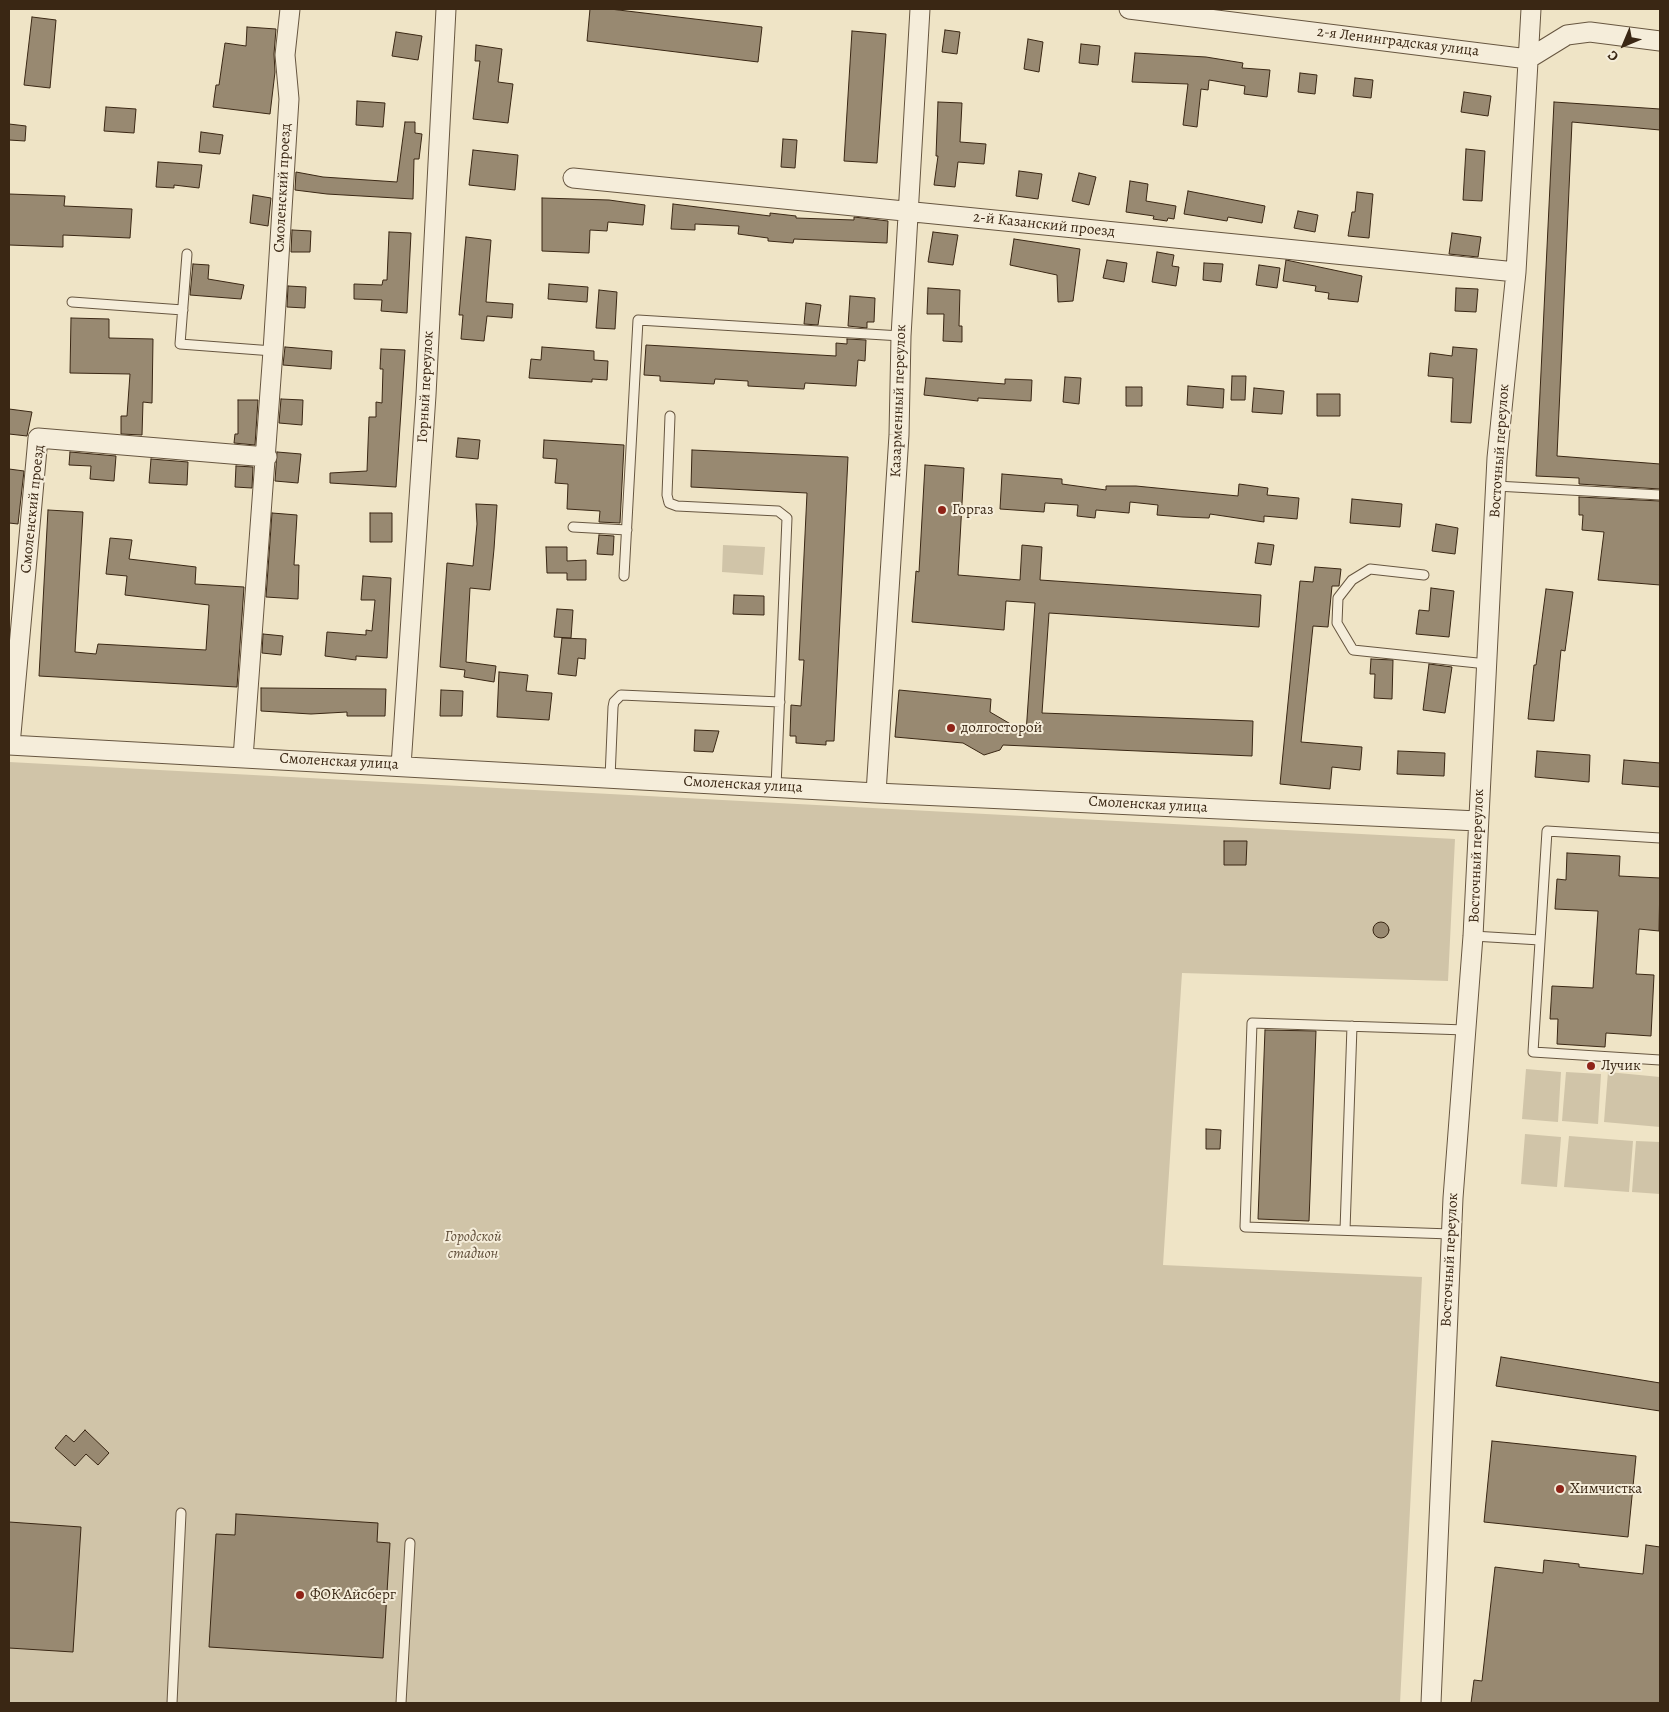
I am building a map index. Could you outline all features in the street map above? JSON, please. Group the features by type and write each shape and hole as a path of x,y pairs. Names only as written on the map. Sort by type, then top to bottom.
{"street":[{"name":"Смоленский проезд","path":"243,758 267,457 289,99 285,54 290,9"},
{"name":"Горный переулок","path":"401,766 426,394 446,9"},
{"name":"Казарменный переулок","path":"876,793 899,435 901,336 920,9"},
{"name":"2-я Ленинградская улица","path":"1129,9 1528,59"},
{"name":"Восточный переулок","path":"1431,1703 1451,1234 1474,936 1478,821 1488,664 1497,458 1516,272 1531,9"},
{"path":"1528,59 1566,35 1590,32 1660,41"},
{"name":"2-й Казанский проезд","path":"573,178 1516,272"},
{"name":"Смоленский проезд","path":"9,745 38,438 267,457"},
{"name":"Смоленская улица","path":"9,745 876,793 1478,821"}],"lane":[{"path":"187,254 180,344 273,351"},
{"path":"72,302 183,310"},
{"path":"624,576 638,320 901,336"},
{"path":"670,416 666,499 669,503 676,506 778,511 787,518 776,787"},
{"path":"1496,486 1660,495"},
{"path":"573,527 627,530"},
{"path":"1424,575 1370,569 1352,580 1338,598 1338,622 1353,650 1488,664"},
{"path":"610,778 613,707 614,702 621,695 780,702"},
{"path":"1660,838 1547,831 1533,1052 1660,1060"},
{"path":"1474,936 1540,940"},
{"path":"1451,1234 1245,1227 1252,1023 1466,1030"},
{"path":"1345,1230 1352,1026"},
{"path":"172,1703 181,1513"},
{"path":"401,1703 410,1543"}],"green space":[{"path":"723,545 765,547 763,575 722,572"},
{"name":"Городской стадион","path":"9,762 1455,839 1448,981 1182,973 1163,1265 1422,1277 1400,1703 9,1703"},
{"path":"1526,1069 1561,1072 1558,1122 1522,1119"},
{"path":"1566,1072 1601,1074 1598,1124 1562,1121"},
{"path":"1608,1072 1660,1077 1660,1127 1604,1122"},
{"path":"1525,1134 1561,1137 1557,1187 1521,1184"},
{"path":"1569,1136 1633,1141 1629,1192 1564,1187"},
{"path":"1636,1141 1660,1142 1660,1194 1632,1192"}],"building":[{"path":"590,9 610,9 762,27 758,62 587,41"},
{"path":"32,17 56,20 50,88 24,85"},
{"path":"247,27 276,29 275,72 270,114 213,107 216,85 219,85 225,43 246,46"},
{"path":"945,30 960,32 957,54 942,52"},
{"path":"852,31 886,34 877,163 844,161"},
{"path":"396,32 422,36 418,60 392,56"},
{"path":"1028,39 1043,42 1039,72 1024,69"},
{"path":"1081,44 1100,46 1098,65 1079,63"},
{"path":"476,45 502,49 498,82 513,84 508,123 473,119 480,61 475,61"},
{"path":"1135,53 1206,57 1243,63 1242,68 1270,70 1267,97 1244,94 1245,86 1209,80 1208,90 1201,89 1197,127 1183,125 1188,84 1132,82"},
{"path":"1300,73 1317,75 1315,94 1298,92"},
{"path":"1355,78 1373,80 1371,98 1353,96"},
{"path":"1464,92 1491,96 1488,116 1461,112"},
{"path":"357,101 385,103 383,127 356,125"},
{"path":"938,102 962,103 960,142 986,144 984,164 958,162 955,187 934,185 938,156 936,156"},
{"path":"1554,102 1660,109 1660,130 1572,122 1557,456 1660,464 1660,489 1579,484 1579,478 1536,476"},
{"path":"106,107 136,109 134,133 104,131"},
{"path":"405,122 415,122 415,133 422,134 419,159 414,159 413,199 327,194 295,190 296,172 323,177 397,182"},
{"path":"9,124 26,126 25,141 9,140"},
{"path":"201,132 223,135 220,154 199,152"},
{"path":"783,139 797,140 795,168 781,167"},
{"path":"1466,149 1485,151 1482,201 1463,200"},
{"path":"473,150 518,155 515,190 469,185"},
{"path":"158,162 202,165 199,188 174,185 174,188 156,187"},
{"path":"1019,171 1042,174 1038,199 1016,196"},
{"path":"1079,173 1096,177 1089,205 1072,201"},
{"path":"1130,181 1148,184 1146,201 1176,206 1174,219 1168,218 1167,221 1153,219 1154,216 1126,212"},
{"path":"1188,191 1265,206 1262,223 1228,217 1227,221 1184,214"},
{"path":"1357,192 1373,194 1369,238 1348,236 1352,212 1355,212"},
{"path":"9,194 65,196 64,206 132,209 130,238 63,235 63,247 9,245"},
{"path":"253,195 271,198 268,226 250,223"},
{"path":"542,198 609,200 645,205 643,225 608,222 607,231 590,230 589,253 542,251"},
{"path":"673,204 770,216 770,213 796,216 796,218 854,220 854,217 888,221 887,243 794,239 793,243 768,241 768,238 738,234 739,226 695,224 695,230 671,229"},
{"path":"1298,211 1318,215 1315,232 1294,228"},
{"path":"292,230 311,231 310,252 291,252"},
{"path":"389,232 411,233 407,313 381,311 382,300 354,299 354,284 382,285 383,280 387,280"},
{"path":"933,232 958,235 953,265 928,262"},
{"path":"1452,233 1481,237 1478,257 1449,254"},
{"path":"466,237 491,240 486,302 513,304 512,318 487,316 484,341 461,339 463,315 459,315"},
{"path":"1014,239 1080,249 1073,301 1058,302 1057,275 1010,265"},
{"path":"1157,252 1174,255 1172,266 1179,267 1176,286 1152,282"},
{"path":"1107,260 1127,263 1124,282 1103,278"},
{"path":"1286,260 1362,276 1358,302 1328,299 1329,293 1315,291 1316,286 1283,281"},
{"path":"1204,263 1223,264 1221,282 1203,280"},
{"path":"193,264 209,265 208,279 244,285 241,299 190,295"},
{"path":"1259,265 1280,268 1277,288 1256,285"},
{"path":"549,284 588,287 587,302 548,299"},
{"path":"288,286 306,287 305,308 287,307"},
{"path":"928,288 960,290 959,326 962,326 962,342 943,341 944,314 927,314"},
{"path":"1456,288 1478,289 1476,312 1455,311"},
{"path":"599,290 617,292 615,329 596,328"},
{"path":"850,296 875,298 874,322 867,322 867,328 848,326"},
{"path":"806,303 821,305 818,325 804,324"},
{"path":"71,318 109,319 109,338 153,339 152,403 143,402 142,435 121,434 121,416 127,416 130,374 70,373"},
{"path":"847,339 866,340 865,361 858,360 856,386 805,383 804,389 748,386 748,381 715,379 714,384 660,381 660,376 644,375 646,345 836,356 836,343 847,344"},
{"path":"285,347 332,351 331,369 283,365"},
{"path":"542,347 594,351 594,360 608,361 607,380 592,379 592,382 529,378 531,359 541,360"},
{"path":"1453,347 1477,349 1471,423 1451,422 1453,378 1428,376 1430,353 1452,356"},
{"path":"381,349 405,350 396,487 330,483 330,473 367,471 369,417 376,417 376,402 382,403 383,369 380,369"},
{"path":"1232,376 1246,376 1245,400 1231,400"},
{"path":"1065,377 1081,378 1079,404 1063,402"},
{"path":"926,378 1005,384 1005,379 1032,380 1031,401 978,398 978,401 924,395"},
{"path":"1188,386 1224,389 1223,408 1187,405"},
{"path":"1126,387 1142,387 1142,406 1126,406"},
{"path":"1254,388 1284,391 1282,414 1252,412"},
{"path":"1317,394 1340,394 1340,416 1317,416"},
{"path":"281,399 303,400 302,425 279,423"},
{"path":"238,400 258,400 255,445 234,443 235,434 238,434"},
{"path":"9,409 32,412 27,436 9,434"},
{"path":"458,438 480,440 478,459 456,457"},
{"path":"544,440 624,445 620,523 599,522 600,511 567,509 568,484 555,483 557,459 543,458"},
{"path":"692,450 848,457 834,741 826,741 826,745 796,743 796,736 790,736 791,705 801,706 804,660 799,660 807,493 691,487"},
{"path":"70,452 116,456 114,481 90,479 91,466 69,465"},
{"path":"277,452 301,454 298,483 275,481"},
{"path":"151,459 188,462 187,485 149,483"},
{"path":"925,465 964,468 958,575 1020,580 1022,545 1042,547 1040,580 1261,595 1259,627 1049,613 1042,713 1253,721 1252,756 1003,745 1000,750 984,755 963,743 895,737 899,690 991,699 990,712 1026,733 1035,603 1006,601 1004,630 912,622 916,571 919,572"},
{"path":"236,466 253,467 252,488 235,487"},
{"path":"9,469 24,471 18,524 9,523"},
{"path":"1002,474 1062,479 1062,484 1106,490 1106,486 1136,486 1238,496 1239,484 1268,488 1267,495 1299,498 1297,519 1264,516 1264,522 1210,514 1209,518 1157,515 1158,505 1130,502 1129,513 1096,510 1095,518 1077,516 1078,505 1045,503 1044,512 1000,509"},
{"path":"1579,497 1660,501 1660,585 1598,580 1604,532 1582,530 1583,515 1579,515"},
{"path":"1352,499 1402,504 1400,527 1350,523"},
{"path":"476,504 497,505 490,590 470,588 466,662 496,666 494,682 464,677 465,670 440,667 447,563 473,566 477,524"},
{"path":"48,510 83,512 75,652 96,654 98,644 206,650 209,605 125,595 127,576 106,574 110,538 132,540 129,559 196,567 195,584 244,587 237,687 39,676"},
{"path":"272,513 297,515 294,565 299,565 298,599 266,597"},
{"path":"370,513 392,513 392,542 370,542"},
{"path":"1436,524 1458,528 1455,554 1432,551"},
{"path":"599,535 614,536 613,555 597,554"},
{"path":"1258,543 1274,545 1271,565 1255,563"},
{"path":"546,547 567,547 567,561 586,560 586,580 567,580 567,573 547,573"},
{"path":"1315,567 1341,569 1339,586 1332,586 1328,627 1313,626 1301,742 1362,747 1360,770 1332,767 1330,789 1280,784 1300,581 1313,582"},
{"path":"363,576 391,578 387,658 356,656 356,660 325,656 327,632 366,635 366,630 372,631 375,600 361,600"},
{"path":"1431,588 1454,591 1449,637 1416,634 1419,610 1429,611"},
{"path":"1546,589 1573,592 1565,651 1561,650 1554,721 1528,719"},
{"path":"734,595 764,596 764,615 733,614"},
{"path":"557,609 573,610 571,638 554,637"},
{"path":"263,634 283,636 281,655 262,653"},
{"path":"562,638 586,639 585,659 578,658 576,676 558,674"},
{"path":"1371,659 1393,660 1392,699 1374,698 1375,674 1370,674"},
{"path":"1429,664 1452,667 1445,713 1423,710"},
{"path":"499,672 528,675 526,691 552,693 549,720 497,717"},
{"path":"261,688 386,689 385,716 347,716 347,712 311,714 261,711"},
{"path":"441,690 463,691 462,716 440,716"},
{"path":"695,730 719,731 713,752 694,751"},
{"path":"1398,751 1445,753 1444,776 1397,774"},
{"path":"1537,751 1590,755 1589,782 1535,777"},
{"path":"1624,760 1660,763 1660,787 1622,784"},
{"path":"1224,841 1247,841 1246,865 1224,865"},
{"path":"1567,853 1620,856 1619,876 1660,878 1659,931 1639,929 1636,974 1654,975 1651,1036 1606,1033 1605,1047 1557,1044 1558,1019 1550,1019 1552,986 1593,988 1598,911 1555,909 1557,879 1566,880"},
{"path":"1381,922 1387,924 1389,930 1387,936 1381,938 1375,936 1373,930 1375,924"},
{"path":"1265,1030 1316,1031 1309,1221 1258,1219"},
{"path":"1206,1129 1221,1130 1220,1149 1206,1149"},
{"path":"1501,1357 1660,1383 1660,1411 1496,1386"},
{"path":"85,1430 109,1453 98,1465 86,1454 75,1466 55,1448 66,1435 74,1442"},
{"name":"Химчистка","path":"1492,1441 1636,1456 1628,1537 1484,1522"},
{"name":"ФОК Айсберг","path":"236,1514 378,1523 377,1542 390,1543 383,1658 209,1647 216,1534 235,1535"},
{"path":"9,1522 81,1527 73,1652 9,1648"},
{"path":"1646,1545 1660,1547 1660,1703 1471,1703 1474,1680 1482,1681 1495,1567 1543,1573 1544,1560 1579,1564 1579,1567 1643,1574"}],"place":[{"name":"Горгаз","path":"942,510"},
{"name":"долгосторой","path":"951,728"},
{"name":"Лучик","path":"1591,1066"},
{"name":"Химчистка","path":"1560,1489"},
{"name":"ФОК Айсберг","path":"300,1595"}]}
